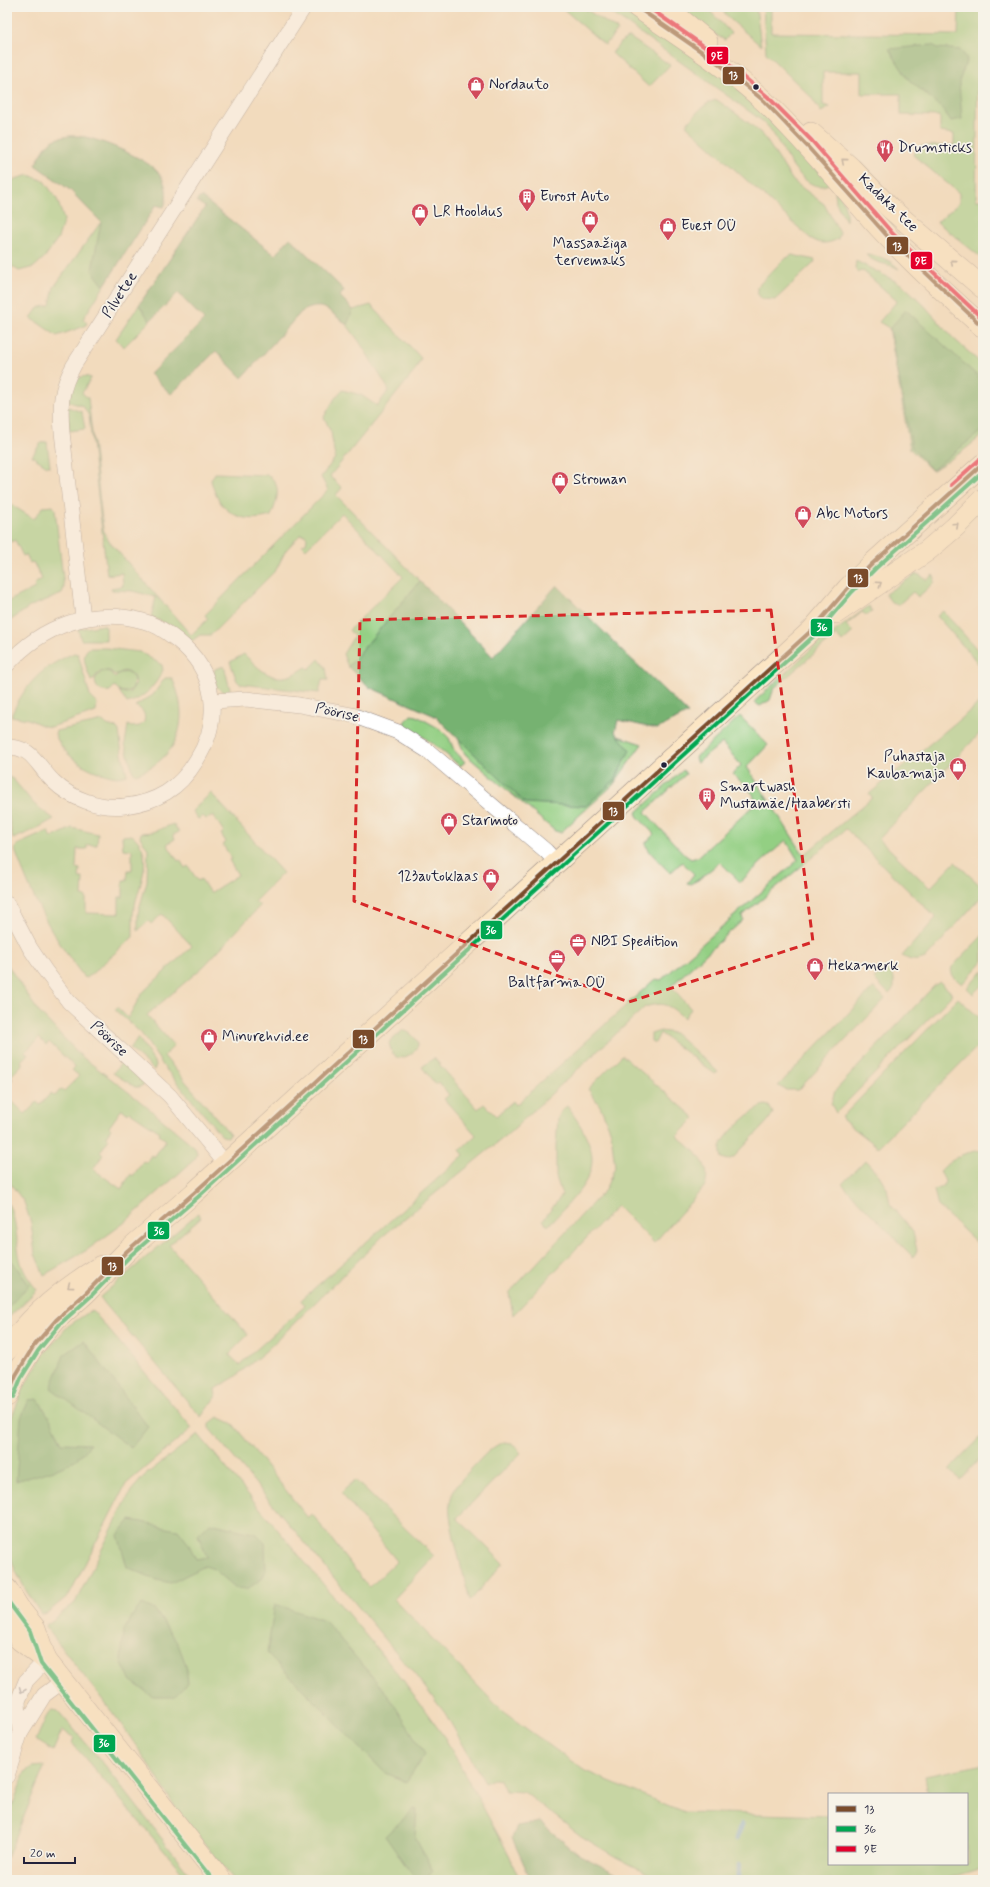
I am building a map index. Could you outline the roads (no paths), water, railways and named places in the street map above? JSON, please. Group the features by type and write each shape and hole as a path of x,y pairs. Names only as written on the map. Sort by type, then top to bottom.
{"main road":[{"name":"Kadaka tee","path":"637,7 730,72 763,100 796,132 877,224 935,285 983,327"},
{"name":"Kadaka tee","path":"666,7 759,84 851,168 891,209 983,288"},
{"path":"7,1396 16,1375 38,1341 56,1320 86,1293 127,1250 226,1164 812,630 848,588 872,564 983,464"},
{"path":"812,630 928,551 983,499"},
{"path":"7,1350 16,1336 43,1307 82,1277 127,1250"},
{"path":"7,1589 19,1608 35,1628 46,1660"},
{"path":"7,1621 20,1640 46,1660 221,1880"}],"street":[{"name":"Pilvetee","path":"83,618 62,432 60,402 63,388 74,365 304,7"},
{"path":"7,665 35,639 59,625 83,618 116,617 143,621 167,631 186,647 201,665 209,684 213,702 212,717 208,734 202,752 191,770 182,781 165,794 148,802 124,806 103,806 85,801 68,793 53,781 32,754 21,748 7,747"},
{"name":"Pöörise","path":"213,702 246,699 299,705 352,715 398,732 428,751 546,851 557,863"},
{"name":"Pöörise","path":"7,904 30,948 69,1002 170,1096 226,1164"},
{"path":"20,1734 18,1701 26,1681 46,1660"},
{"path":"7,1776 20,1734 44,1695 63,1681"}],"waterway":[{"path":"737,1839 742,1824"},
{"path":"739,1865 739,1880"}],"place":[{"name":"Nordauto","path":"476,100"},
{"name":"Drumsticks","path":"885,163"},
{"name":"Eurost Auto","path":"527,212"},
{"name":"LR Hooldus","path":"420,227"},
{"name":"Massaažiga tervemaks","path":"590,234"},
{"name":"Euest OÜ","path":"668,241"},
{"name":"Stroman","path":"560,495"},
{"name":"Abc Motors","path":"803,529"},
{"name":"Puhastaja Kaubamaja","path":"958,781"},
{"name":"Smartwash Mustamäe/Haabersti","path":"707,811"},
{"name":"Starmoto","path":"449,836"},
{"name":"123autoklaas","path":"491,892"},
{"name":"NBI Spedition","path":"578,957"},
{"name":"Baltfarma OÜ","path":"557,973"},
{"name":"Hekamerk","path":"815,981"},
{"name":"Minurehvid.ee","path":"209,1052"}]}
